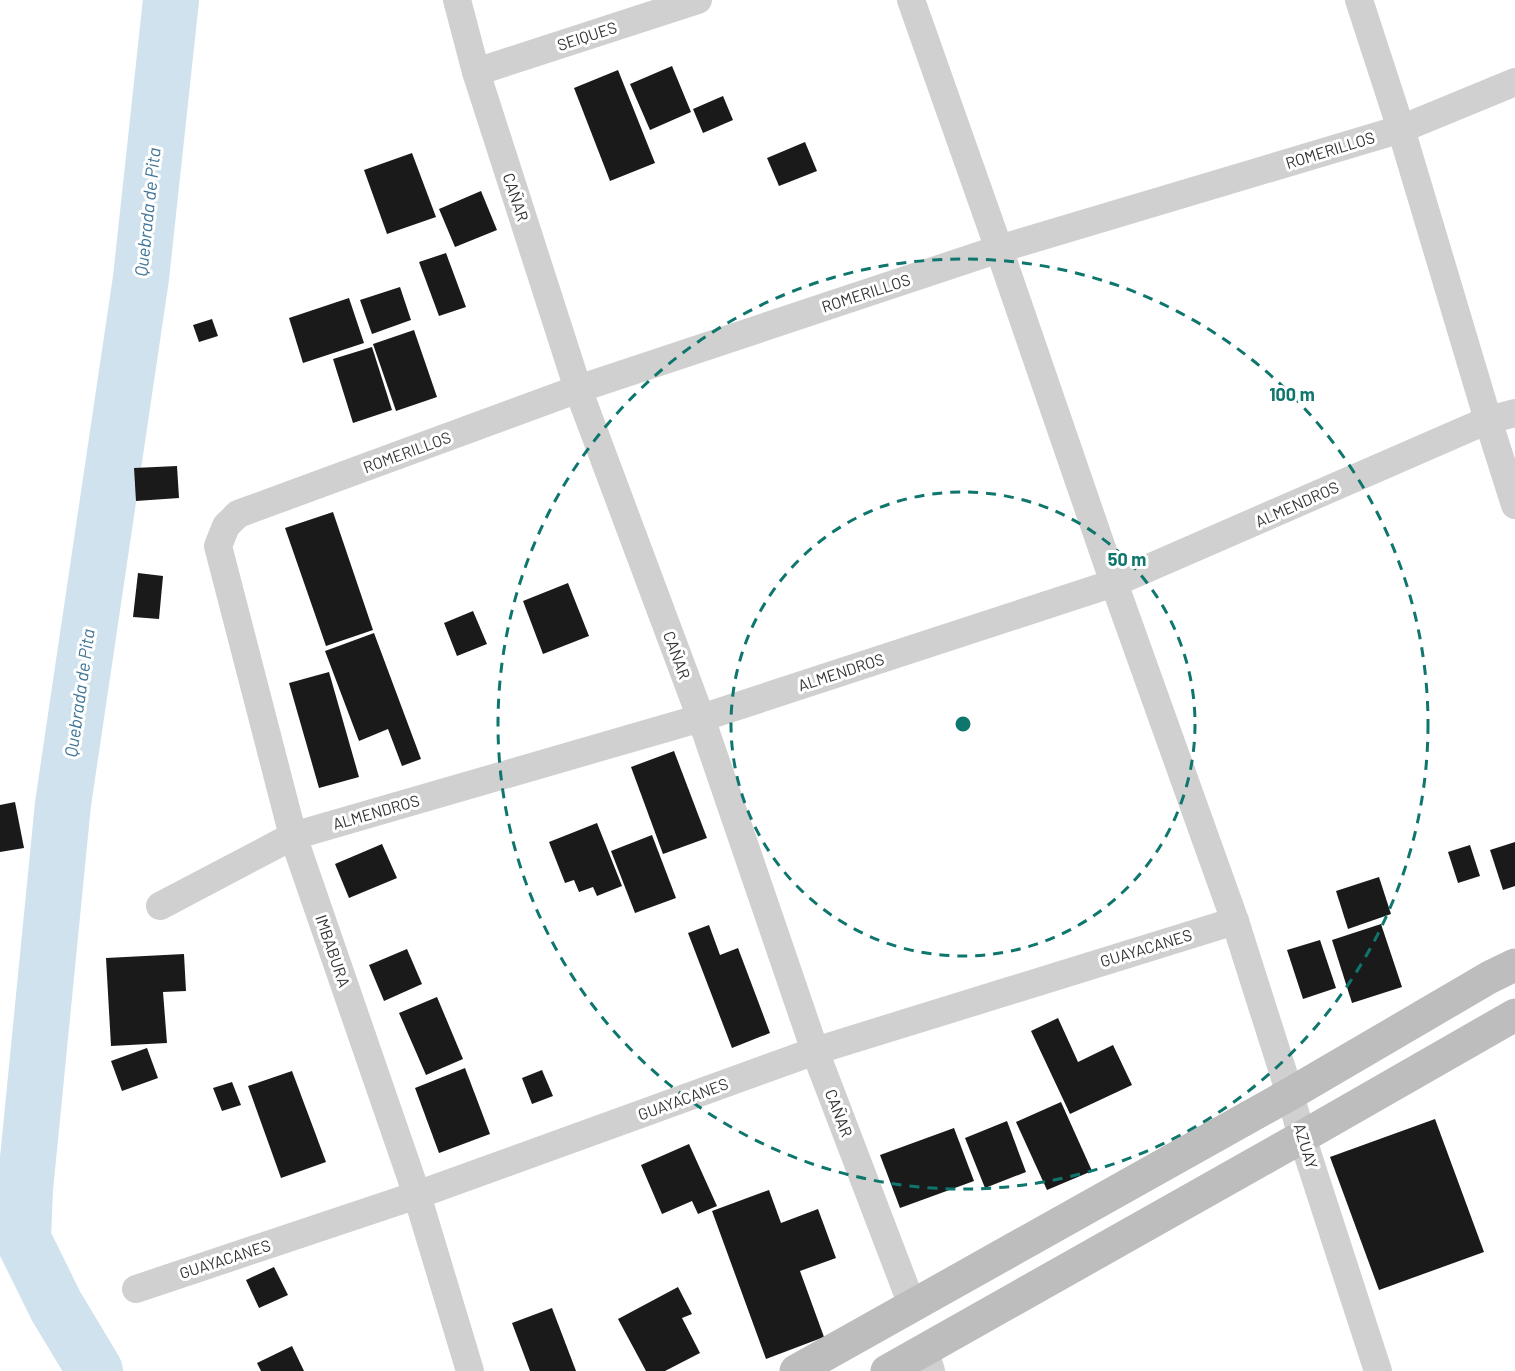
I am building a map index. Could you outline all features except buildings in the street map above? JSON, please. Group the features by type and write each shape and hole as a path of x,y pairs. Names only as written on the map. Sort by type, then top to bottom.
{"main road":[{"path":"796,1371 1290,1094 1490,977 1515,965"},
{"path":"887,1371 928,1360 1302,1137 1515,1015"}],"street":[{"name":"CAÑAR","path":"457,0 476,72 578,389 700,718 815,1051 912,1305"},
{"name":"SEIQUES","path":"476,72 698,0"},
{"name":"AZUAY","path":"911,0 1114,583 1235,921 1378,1371"},
{"path":"1359,0 1401,129 1515,505"},
{"name":"ROMERILLOS","path":"226,526 238,514 578,389 999,249 1401,129 1515,82"},
{"name":"ALMENDROS","path":"160,906 293,836 700,718 1114,583 1488,420 1515,413"},
{"name":"IMBABURA","path":"226,526 218,546 293,836 417,1195 471,1371"},
{"name":"GUAYACANES","path":"136,1289 417,1195 815,1051 1235,921"}],"waterway":[{"name":"Quebrada de Pita","path":"95,1371 56,1306 23,1239 25,1189 63,804 141,278 171,0"}]}
